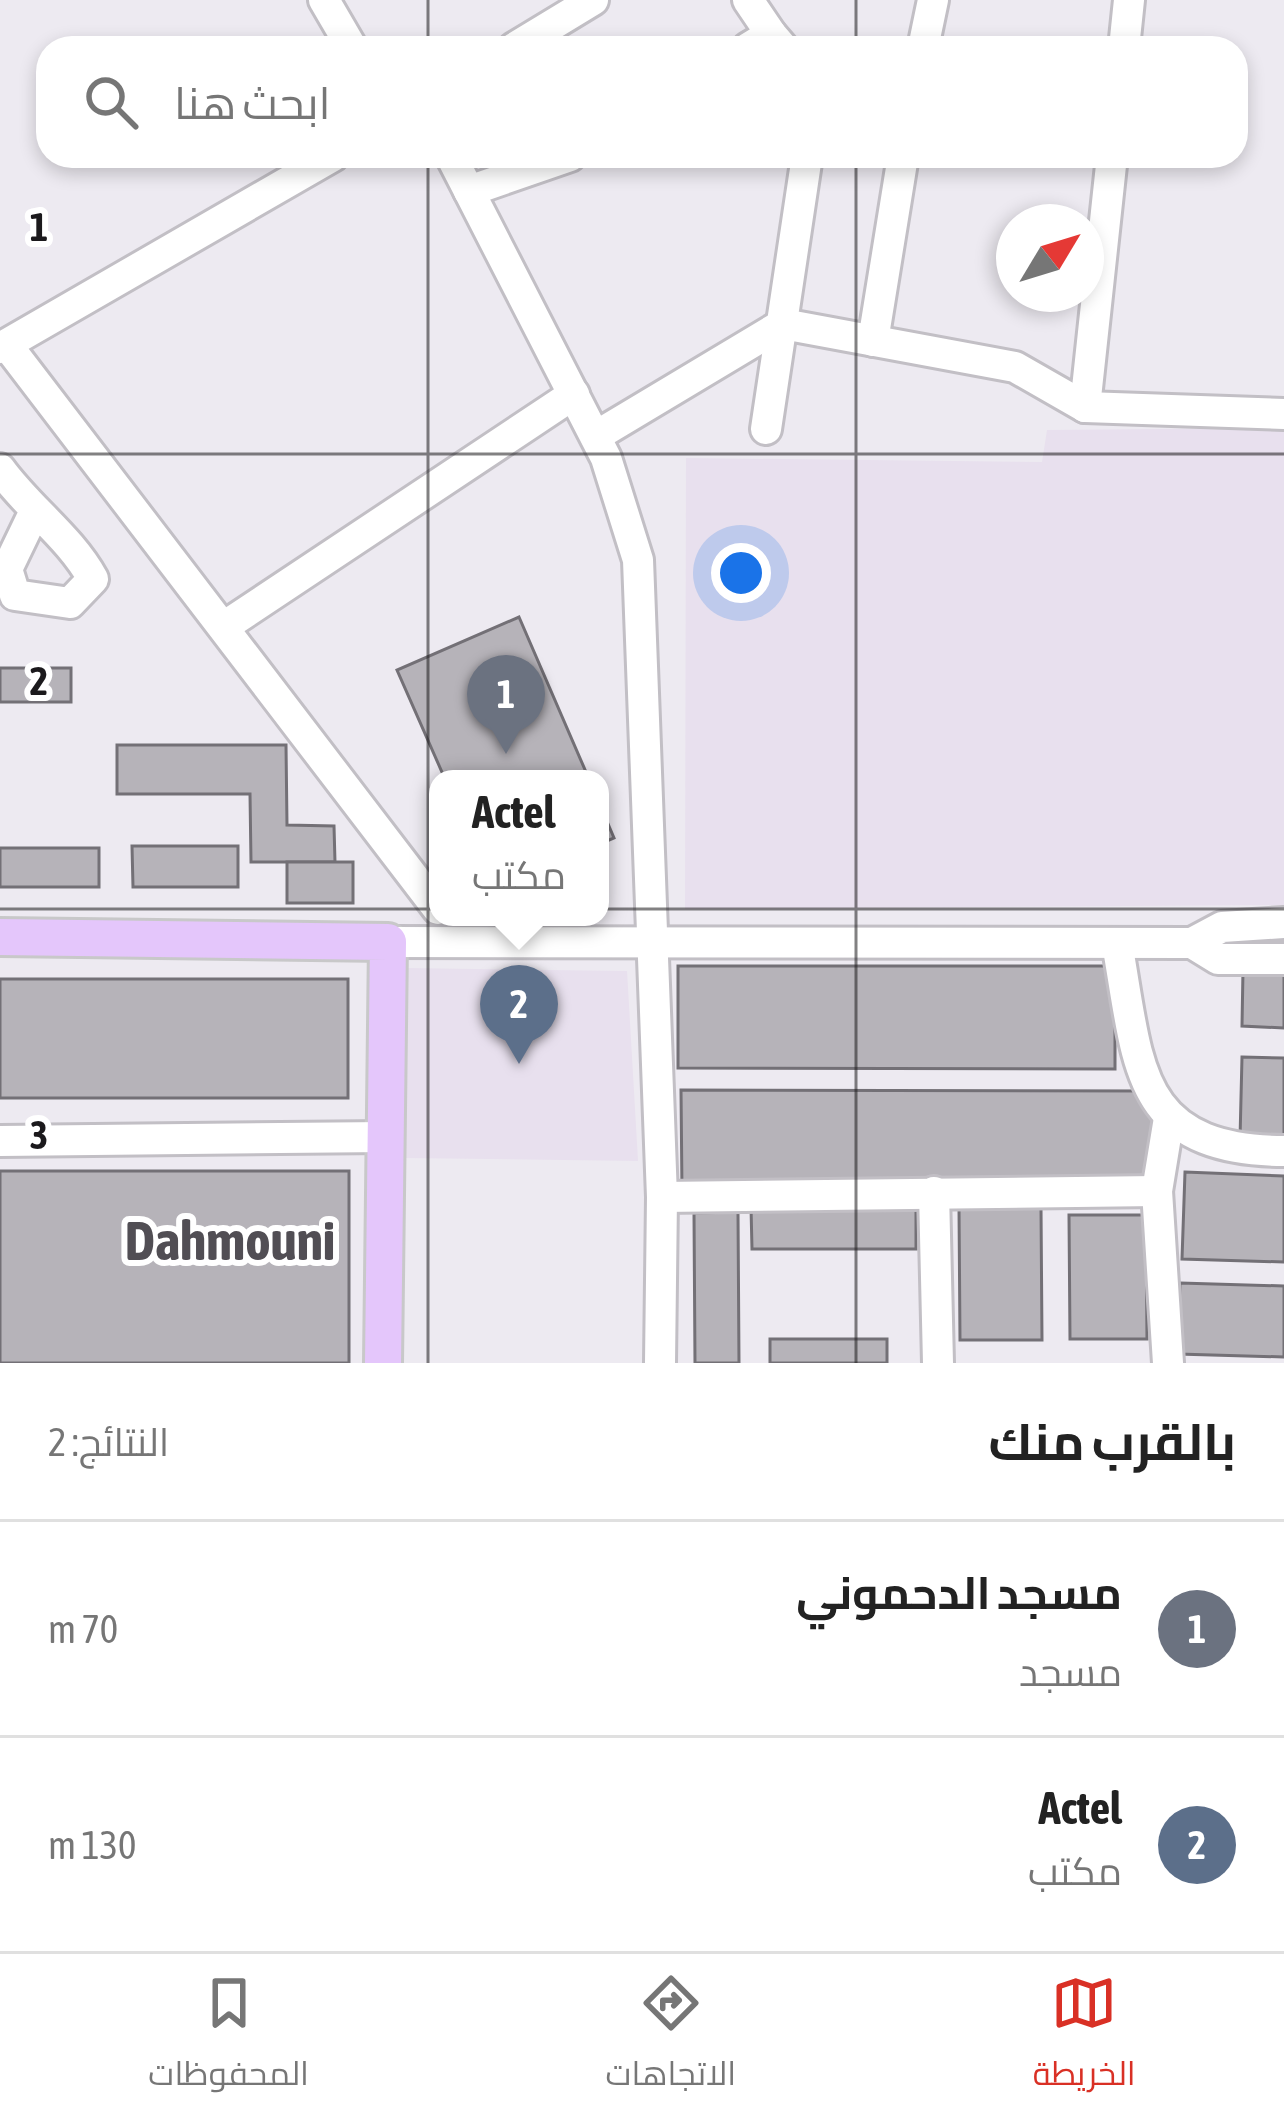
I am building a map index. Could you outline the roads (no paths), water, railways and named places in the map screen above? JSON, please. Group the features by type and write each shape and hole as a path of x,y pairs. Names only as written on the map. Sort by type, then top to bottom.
{"main road":[{"path":"0,937 388,941 383,1363"}],"street":[{"path":"324,0 345,36"},
{"path":"527,36 553,13 593,0"},
{"path":"748,0 764,36"},
{"path":"926,36 933,0"},
{"path":"1126,36 1130,0"},
{"path":"312,168 4,347 225,626 429,897"},
{"path":"457,168 596,436 627,509 638,560 662,1197 660,1363"},
{"path":"469,191 535,168"},
{"path":"766,429 805,168"},
{"path":"873,341 901,168"},
{"path":"1085,407 1111,168"},
{"path":"596,436 782,324 1015,368 1085,407 1284,414"},
{"path":"225,626 574,394"},
{"path":"0,469 34,513"},
{"path":"1192,944 1222,927 1284,923"},
{"path":"388,941 453,929 652,940 1192,944 1218,959 1284,958"},
{"path":"1118,943 1139,1068 1168,1118 1197,1138 1245,1150 1284,1150"},
{"path":"1168,1118 1157,1191 1168,1363"},
{"path":"0,1141 386,1137"},
{"path":"662,1197 1157,1191"},
{"path":"934,1192 938,1363"}],"place":[{"name":"مسجد الدحموني","path":"506,754"},
{"name":"Actel","path":"519,1064"}],"district":[{"name":"Dahmouni","path":"230,1241"}]}
